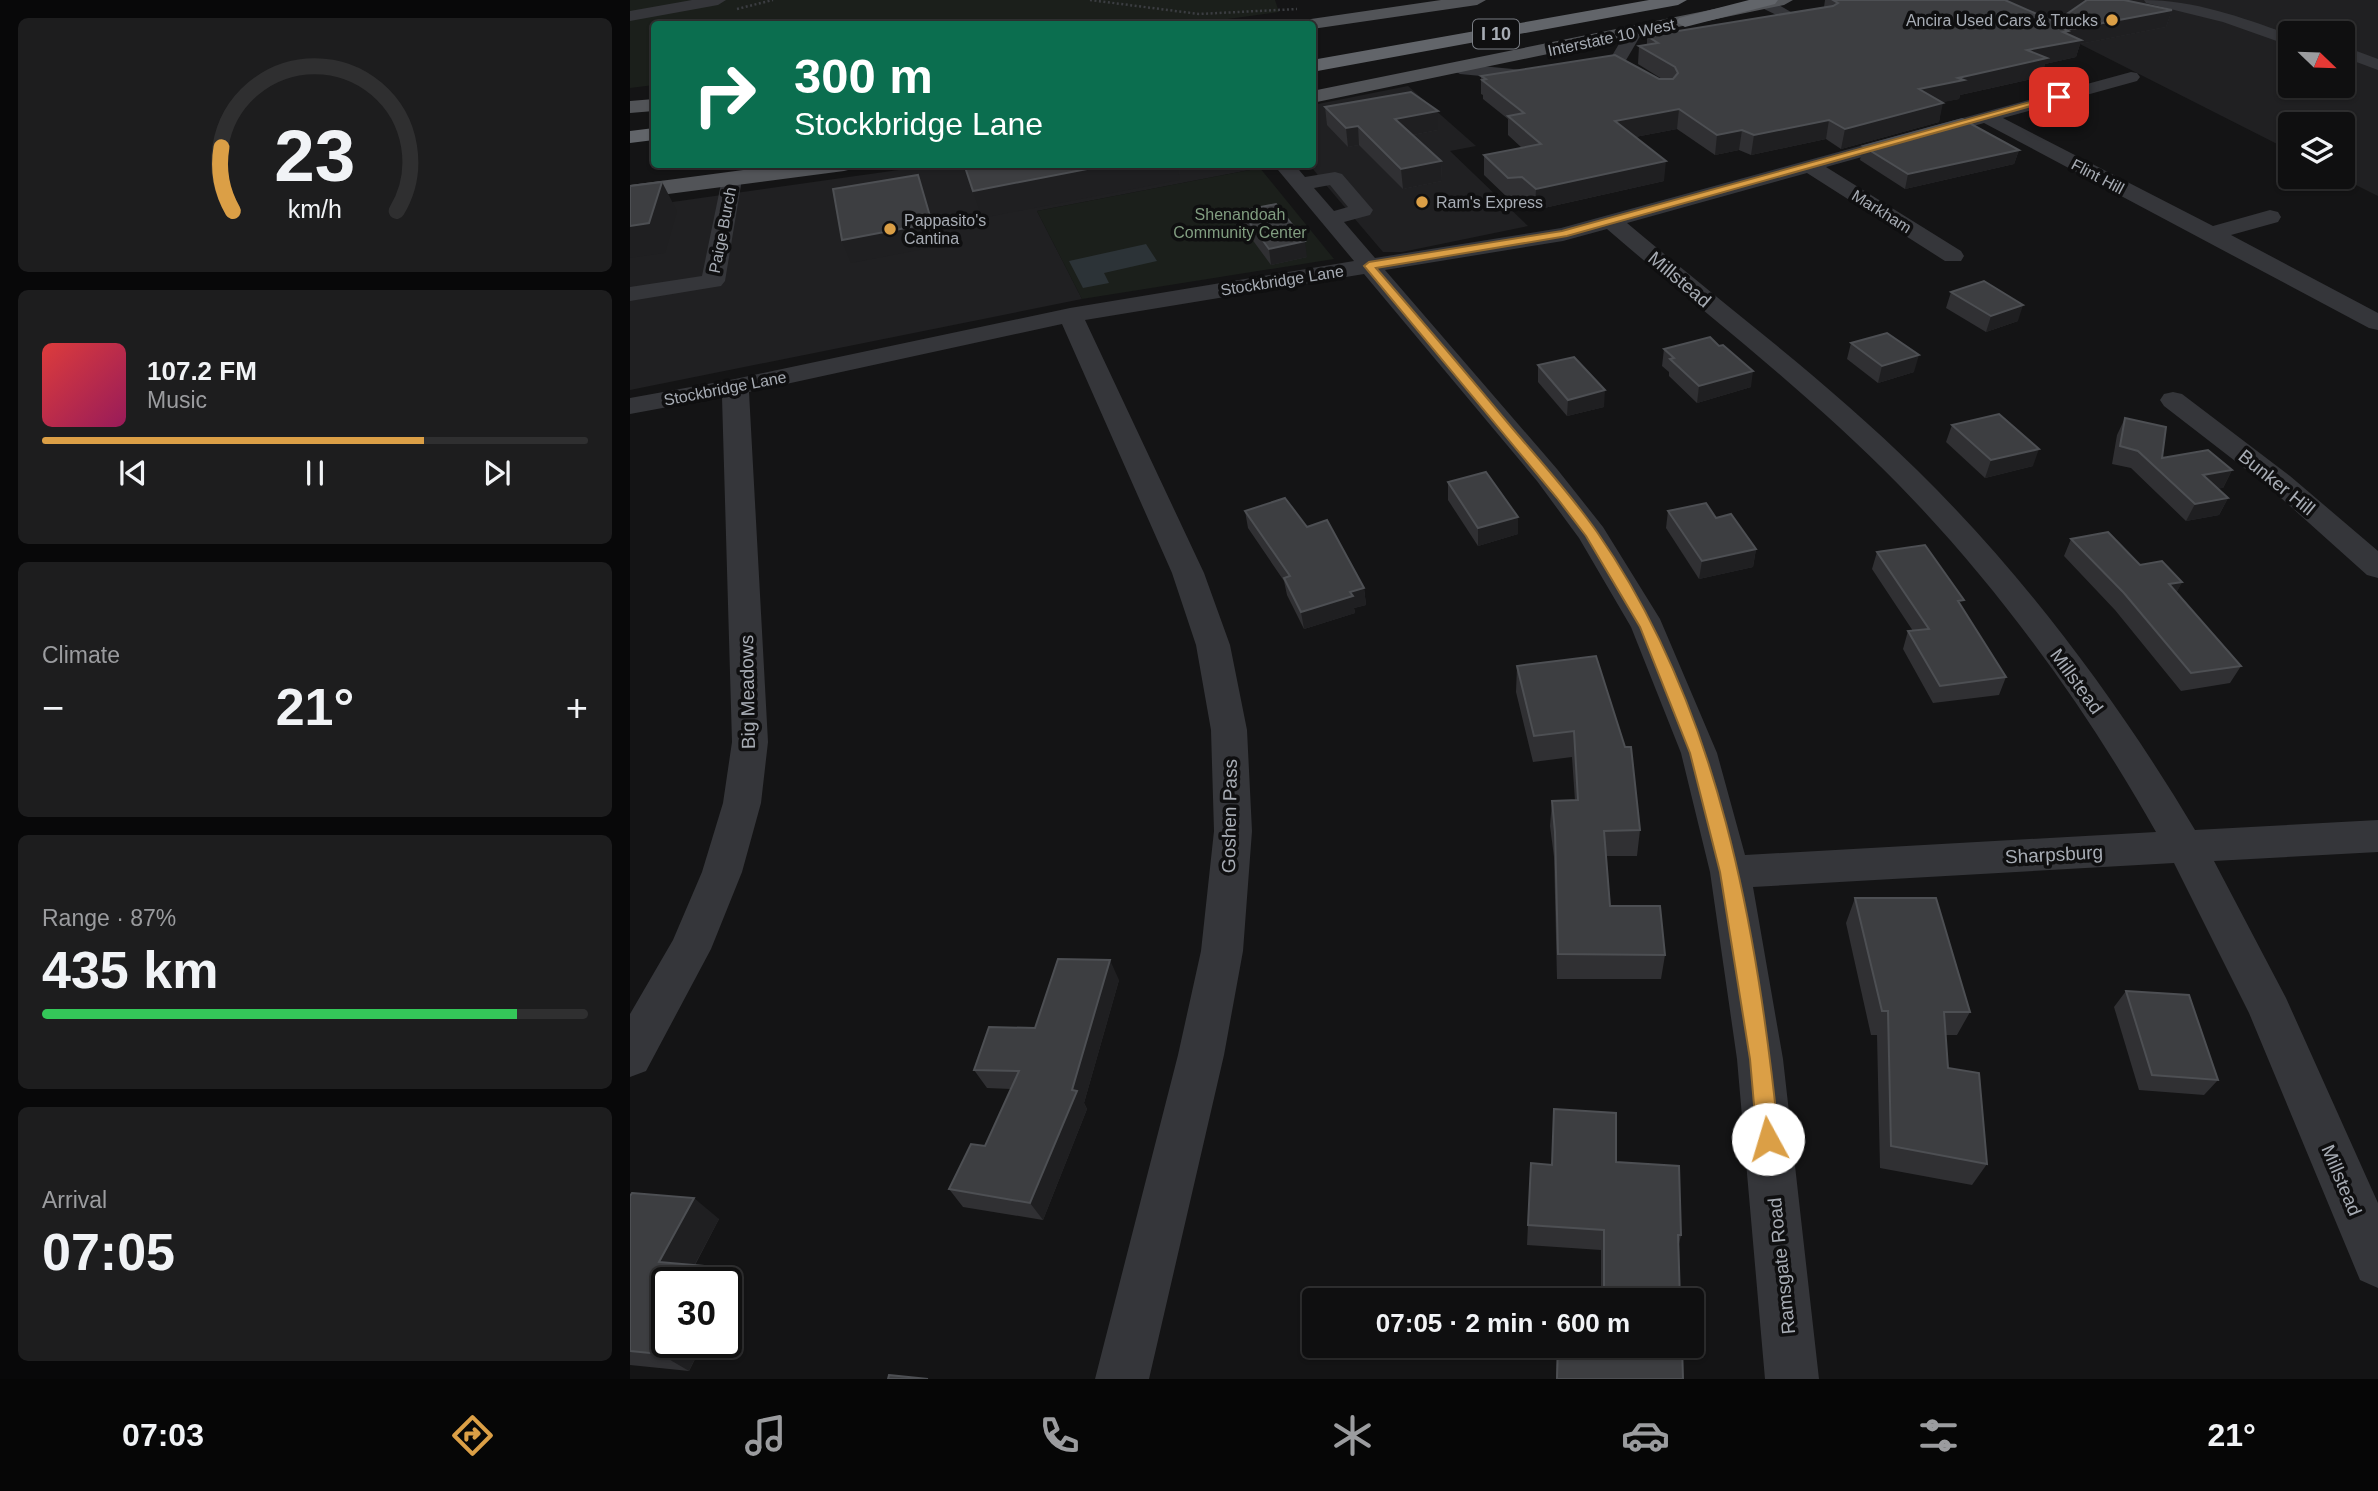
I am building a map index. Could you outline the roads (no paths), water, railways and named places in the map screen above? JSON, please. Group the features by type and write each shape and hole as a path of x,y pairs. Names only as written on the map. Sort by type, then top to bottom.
{"highway":[{"name":"I 10","path":"1316,50 1610,0"},
{"name":"I 10","path":"1316,65 1678,0"},
{"path":"1685,22 1768,2"},
{"path":"1316,40 1379,33 1425,33"},
{"path":"630,110 651,111"},
{"path":"630,136 651,134"}],"main road":[{"path":"1316,23 1477,0"},
{"path":"1768,2 1784,0"},
{"name":"Interstate 10 West","path":"1316,96 1685,22"},
{"path":"1316,86 1405,72 1460,69"},
{"path":"630,110 651,106"},
{"path":"630,192 814,168"}],"street":[{"path":"630,5 669,0"},
{"path":"630,16 718,0"},
{"path":"2152,0 2228,18 2278,36"},
{"path":"2189,0 2278,25"},
{"path":"1768,2 1795,19"},
{"path":"1616,63 1634,33"},
{"path":"2356,56 2378,65"},
{"path":"1460,69 1543,77 1616,63 1636,74"},
{"path":"2356,69 2378,77"},
{"name":"Stockbridge Lane","path":"630,406 735,387 1070,314 1563,234 1612,222 1716,186 1810,166 2131,77"},
{"name":"Flint Hill","path":"1986,117 2378,323"},
{"name":"Markham","path":"1810,166 1953,256"},
{"name":"Ramsgate Road","path":"1291,174 1562,495 1592,534 1648,627 1699,753 1730,872 1760,1059 1792,1379"},
{"name":"Paige Burch","path":"630,294 713,281 732,179"},
{"path":"2210,234 2270,217"},
{"name":"Millstead","path":"1612,222 1841,414 1923,492 1999,579 2085,688 2230,929 2266,1004 2378,1262"},
{"name":"Goshen Pass","path":"1070,314 1188,573 1213,645 1229,730 1233,831 1222,950 1201,1055 1122,1379"},
{"name":"Big Meadows","path":"630,1056 690,949 722,872 742,803 750,743 735,387"},
{"name":"Bunker Hill","path":"2173,400 2280,482 2378,568"},
{"name":"Sharpsburg","path":"1730,872 2378,836"}],"place":[{"name":"Ancira Used Cars & Trucks","path":"2112,20"},
{"name":"Ram's Express","path":"1422,202"},
{"name":"Pappasito's Cantina","path":"890,229"}],"park label":[{"name":"Shenandoah Community Center","path":"1240,223"}]}
